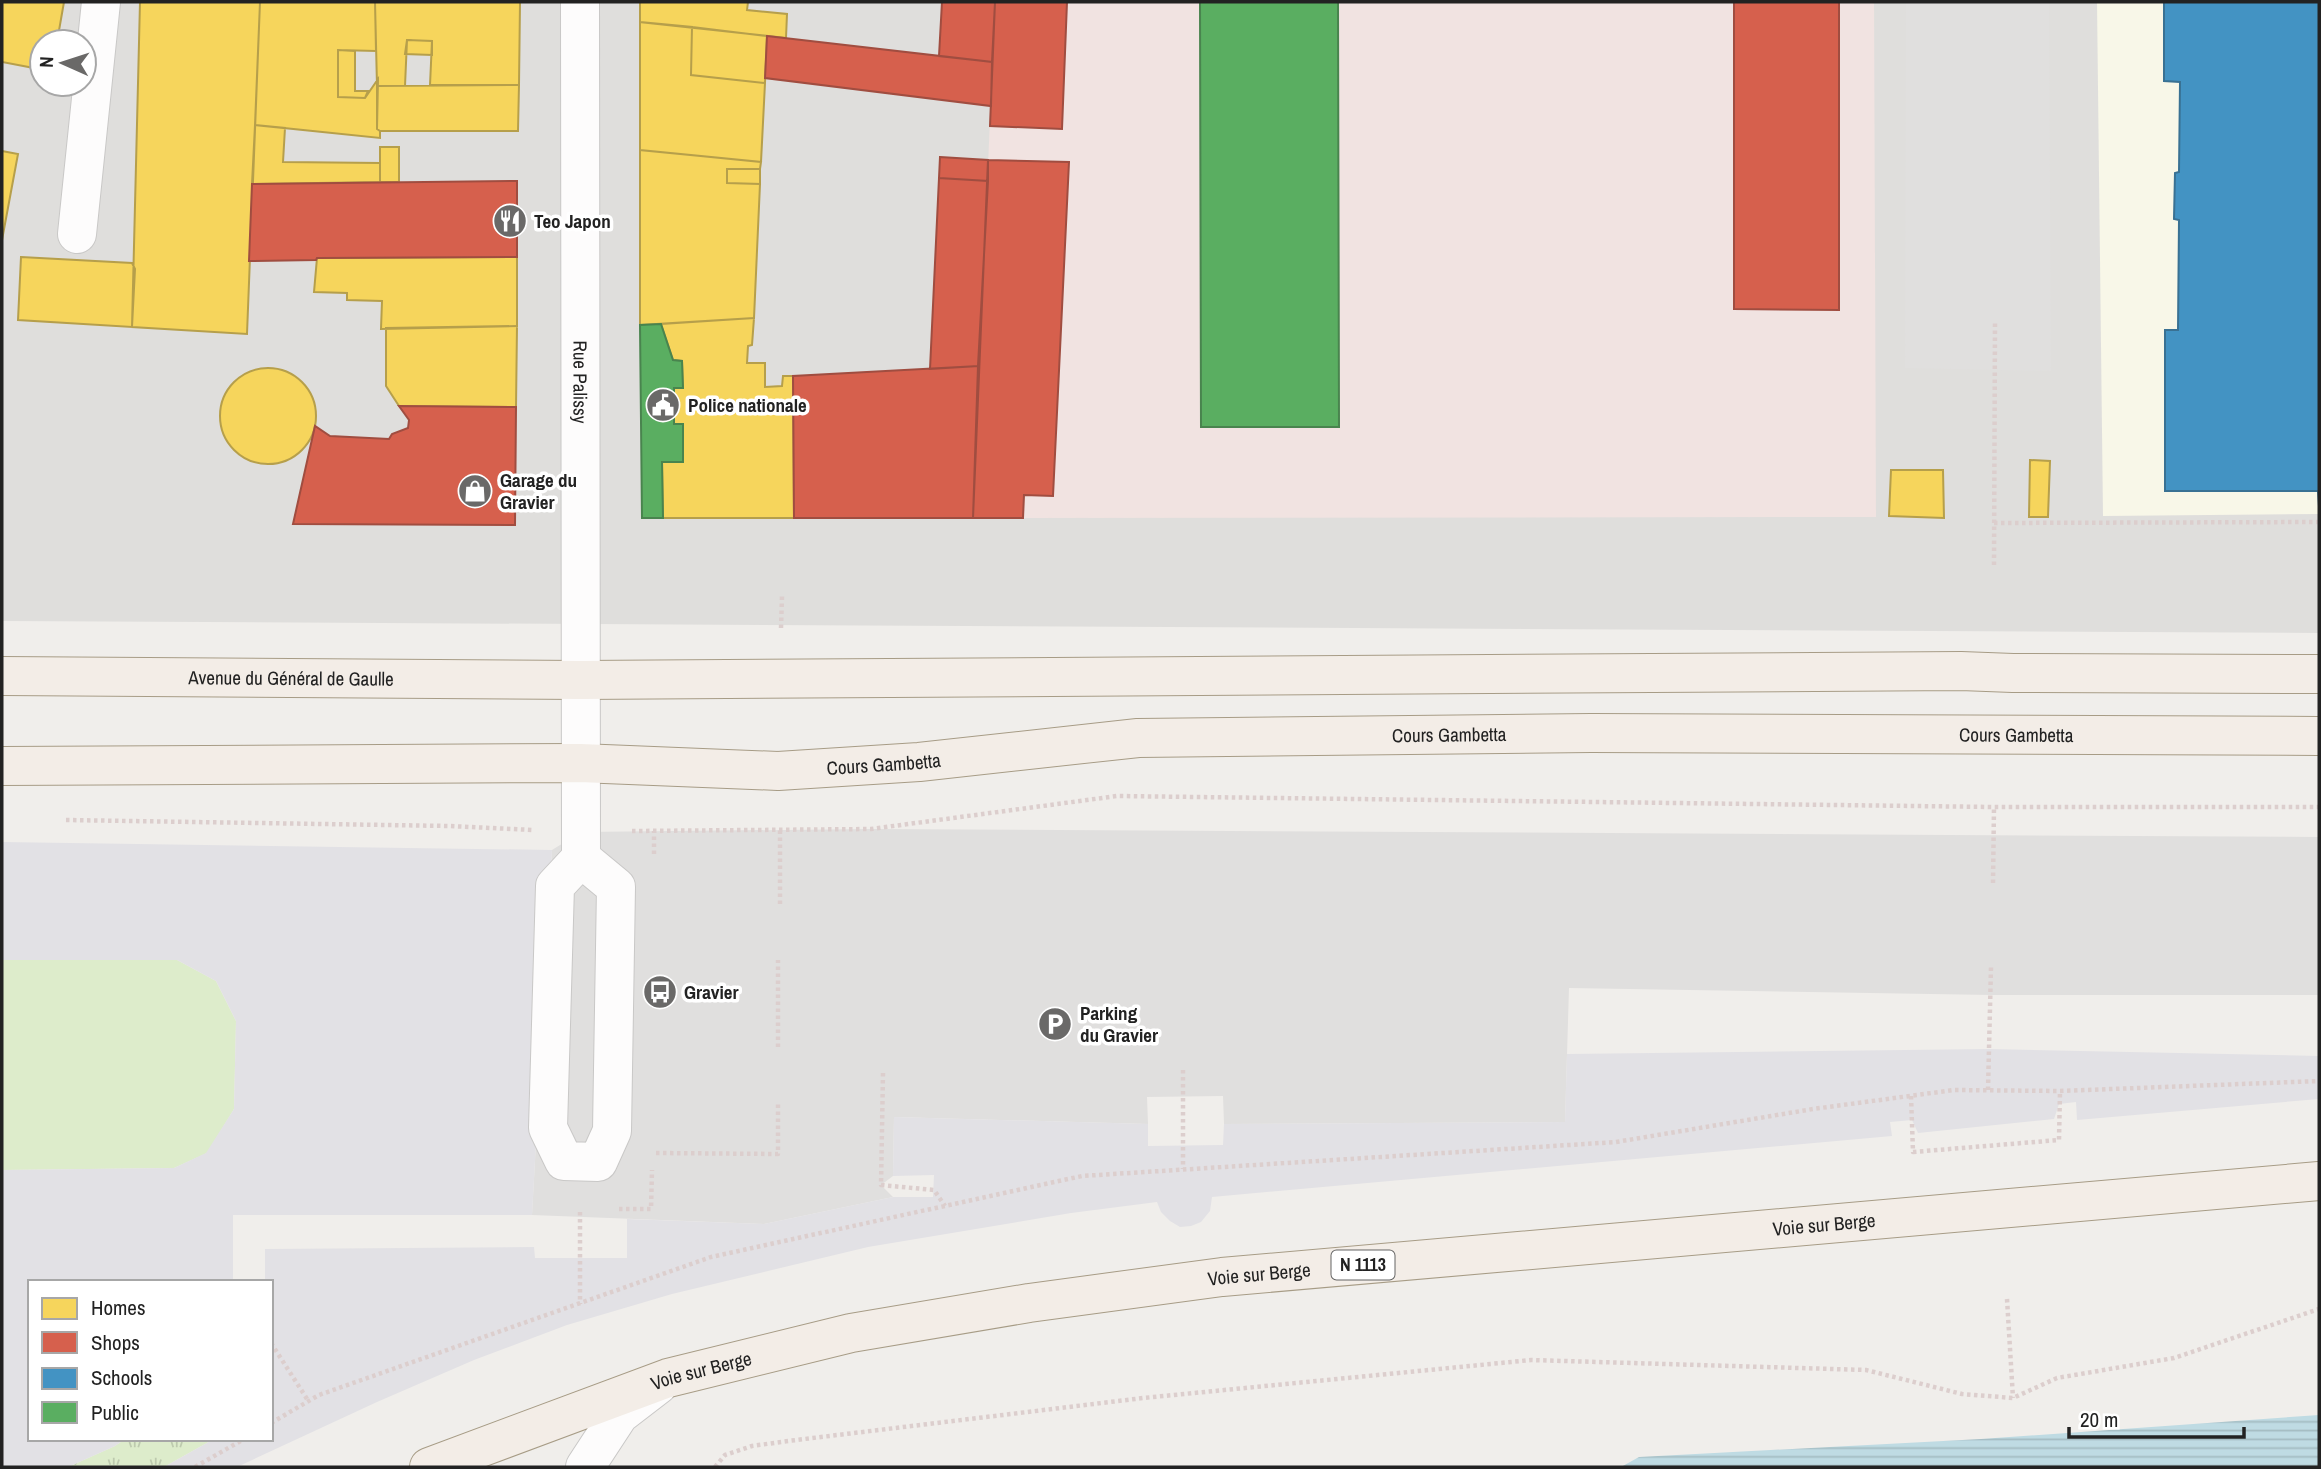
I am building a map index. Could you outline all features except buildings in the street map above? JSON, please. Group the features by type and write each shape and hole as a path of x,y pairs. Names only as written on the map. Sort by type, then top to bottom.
{"main road":[{"path":"581,680 1947,671 2035,674 2319,674"},
{"name":"Avenue du Général de Gaulle","path":"2,676 581,680"},
{"name":"Cours Gambetta","path":"580,763 778,771 919,762 1138,738 1591,733 2319,736"},
{"path":"2,766 580,763"},
{"name":"Voie sur Berge","path":"429,1467 668,1378 851,1333 1029,1303 1222,1277 2319,1181"}],"street":[{"path":"77,234 101,2"},
{"name":"Rue Palissy","path":"580,2 581,845"},
{"path":"581,845 616,887 612,1131 597,1162 564,1161 548,1128 555,886 581,845"},
{"path":"585,1467 619,1415 668,1378"}],"path":[{"path":"1994,565 1995,320"},
{"path":"1994,523 2319,522"},
{"path":"780,636 782,596"},
{"path":"58,820 450,826 581,845 780,829 871,829 1117,796 1994,807 2319,807"},
{"path":"1993,883 1994,807"},
{"path":"780,829 780,904"},
{"path":"778,960 778,1047"},
{"path":"1988,1090 1991,967"},
{"path":"1183,1070 1183,1169"},
{"path":"883,1073 881,1185 934,1190 945,1206"},
{"path":"273,1422 320,1395 711,1257 1082,1176 1616,1142 1813,1109 1954,1090 2060,1091 2319,1081"},
{"path":"1911,1096 1913,1152 2059,1140 2060,1091"},
{"path":"652,1153 778,1154 778,1103"},
{"path":"580,1217 580,1304"},
{"path":"2007,1299 2013,1398"},
{"path":"715,1467 725,1455 752,1446 788,1441 1143,1398 1531,1360 1866,1370 1962,1394 2013,1398 2057,1378 2174,1358 2319,1309"},
{"path":"273,1346 309,1402"},
{"path":"195,1467 240,1441"}],"shaded area":[{"path":"2,2 2319,2 2319,633 2,621"},
{"path":"995,2 1874,2 1876,517 973,518"},
{"path":"1906,2 2049,2 2051,371 1905,368"},
{"path":"2097,2 2319,2 2319,514 2103,516"},
{"name":"Parking du Gravier","path":"871,829 2319,837 2319,995 1992,995 1569,988 1565,1122 1224,1124 1223,1096 1147,1097 1148,1124 894,1117 893,1176 881,1185 893,1197 764,1224 532,1215 552,850 581,832"},
{"path":"2,842 552,850 532,1215 233,1215 233,1280 28,1280 28,1441 122,1441 68,1467 2,1467 2,1170 174,1168 206,1153 234,1109 236,1021 216,981 177,960 2,960"},
{"path":"1989,1049 2319,1056 2319,1099 2077,1120 2076,1102 2059,1104 2054,1119 1918,1133 1912,1120 1890,1122 1892,1136 1212,1197 1210,1211 1201,1222 1191,1226 1180,1227 1170,1221 1161,1212 1157,1202 1071,1213 868,1247 672,1294 567,1325 474,1360 237,1467 164,1467 210,1441 273,1441 273,1280 265,1280 265,1249 534,1247 535,1258 627,1258 627,1219 764,1224 893,1197 933,1197 934,1175 893,1176 894,1117 1148,1124 1148,1146 1223,1145 1224,1124 1565,1122 1567,1054"}],"green space":[{"path":"2,960 177,960 216,981 236,1021 234,1109 207,1153 174,1168 2,1170"},
{"path":"122,1441 210,1441 164,1467 68,1467"}],"water":[{"path":"2319,1415 2319,1467 1621,1467 1639,1457 1981,1439"}],"place":[{"name":"Teo Japon","path":"510,221"},
{"name":"Police nationale","path":"663,405"},
{"name":"Garage du Gravier","path":"475,491"},
{"name":"Gravier","path":"660,992"},
{"name":"Parking du Gravier","path":"1055,1024"}]}
